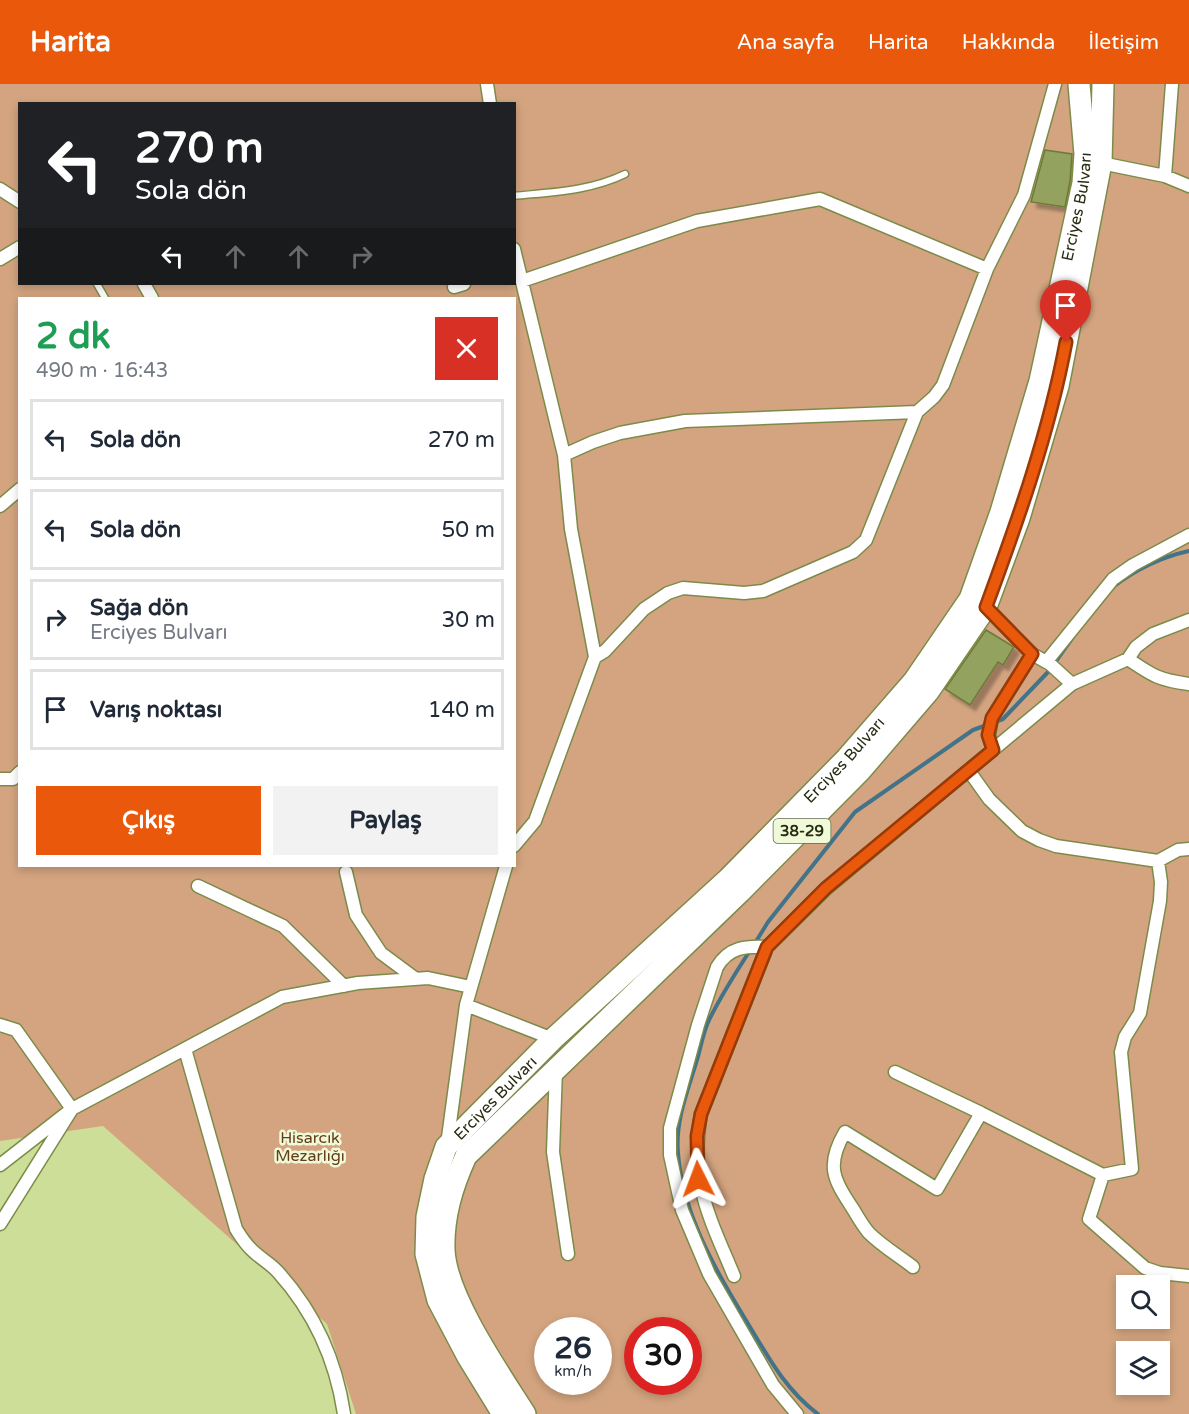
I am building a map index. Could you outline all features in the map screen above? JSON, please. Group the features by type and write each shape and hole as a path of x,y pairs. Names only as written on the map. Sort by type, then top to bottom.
{"highway":[{"name":"Erciyes Bulvarı","path":"503,1414 468,1357 438,1300 426,1254 427,1217 435,1179 446,1147 553,1039 728,879 839,766 914,681 970,599 1001,512 1040,381 1083,183 1085,154 1078,84"},
{"name":"Erciyes Bulvarı","path":"525,1414 484,1347 455,1293 444,1252 445,1220 453,1185 466,1156 749,884 861,771 928,692 986,607 1019,518 1058,386 1101,163 1103,84"}],"street":[{"path":"487,84 490,102"},
{"path":"594,657 605,651 644,609 668,593 683,588 744,593 763,591 853,552 866,540 917,412 934,397 943,385 987,269 1024,195 1055,84"},
{"path":"1165,176 1172,84"},
{"path":"1101,163 1165,176 1189,186"},
{"path":"0,189 18,200"},
{"path":"522,281 697,221 820,199 987,269"},
{"path":"0,260 18,248"},
{"path":"516,266 522,281 520,296 564,455 571,529 594,657 535,821 516,844"},
{"path":"564,455 620,433 685,421 917,412"},
{"path":"0,506 18,491"},
{"path":"1048,663 1113,579 1132,565 1189,535"},
{"path":"986,607 1032,654 1048,663 1067,680"},
{"path":"734,1276 703,1201 698,1179 697,1136 701,1114 763,946 826,888 993,750 1067,680 1128,659 1136,647 1153,634 1189,620"},
{"path":"993,750 991,724 1032,654"},
{"path":"1128,659 1163,680 1189,684"},
{"path":"969,771 989,799 1022,831 1039,840 1056,846 1158,861 1178,850 1189,849"},
{"path":"0,779 13,779 18,773"},
{"path":"895,1072 1103,1175 1132,1169 1121,1052 1125,1037 1137,1020 1141,1007 1160,901 1161,882 1158,861"},
{"path":"446,1147 466,1005 506,867"},
{"path":"346,872 356,915 362,925 381,952 416,979"},
{"path":"198,886 283,926 344,986"},
{"path":"763,946 746,946 729,952 717,967 698,1025 670,1128 670,1155 682,1210 709,1274 772,1385 797,1414"},
{"path":"0,1165 72,1109 282,997 344,986 428,978 471,987"},
{"path":"466,1005 553,1039"},
{"path":"0,1025 16,1029 72,1109"},
{"path":"185,1049 236,1229 250,1249 273,1266 296,1292 314,1322 328,1351 344,1414"},
{"path":"556,1068 553,1152 568,1254"},
{"path":"0,1224 72,1109"},
{"path":"914,1267 868,1232 837,1185 834,1157 838,1144 845,1132 937,1190 981,1113"},
{"path":"1103,1175 1089,1219 1144,1268 1160,1273 1189,1276"}],"lane":[{"path":"516,196 585,189 625,174"}],"green space":[{"name":"Hisarcık Mezarlığı","path":"0,84 1189,84 1189,1414 356,1414 327,1324 103,1126 0,1141"}],"building":[{"path":"1045,150 1072,154 1065,207 1031,202"},
{"path":"986,630 1014,647 1003,665 998,662 970,705 945,689"}],"waterway":[{"path":"1113,587 1149,565 1189,551"},
{"path":"755,943 768,922 855,812 973,730 1003,719 1049,671 1073,637"},
{"path":"751,949 705,1029 678,1129 681,1175 701,1238 733,1298 785,1382 818,1414"}],"route":[{"path":"698,1179 696,1157 701,1114 767,947 826,888 993,750 988,735 992,718 1032,654 986,607 1019,518 1058,386 1066,342"}]}
